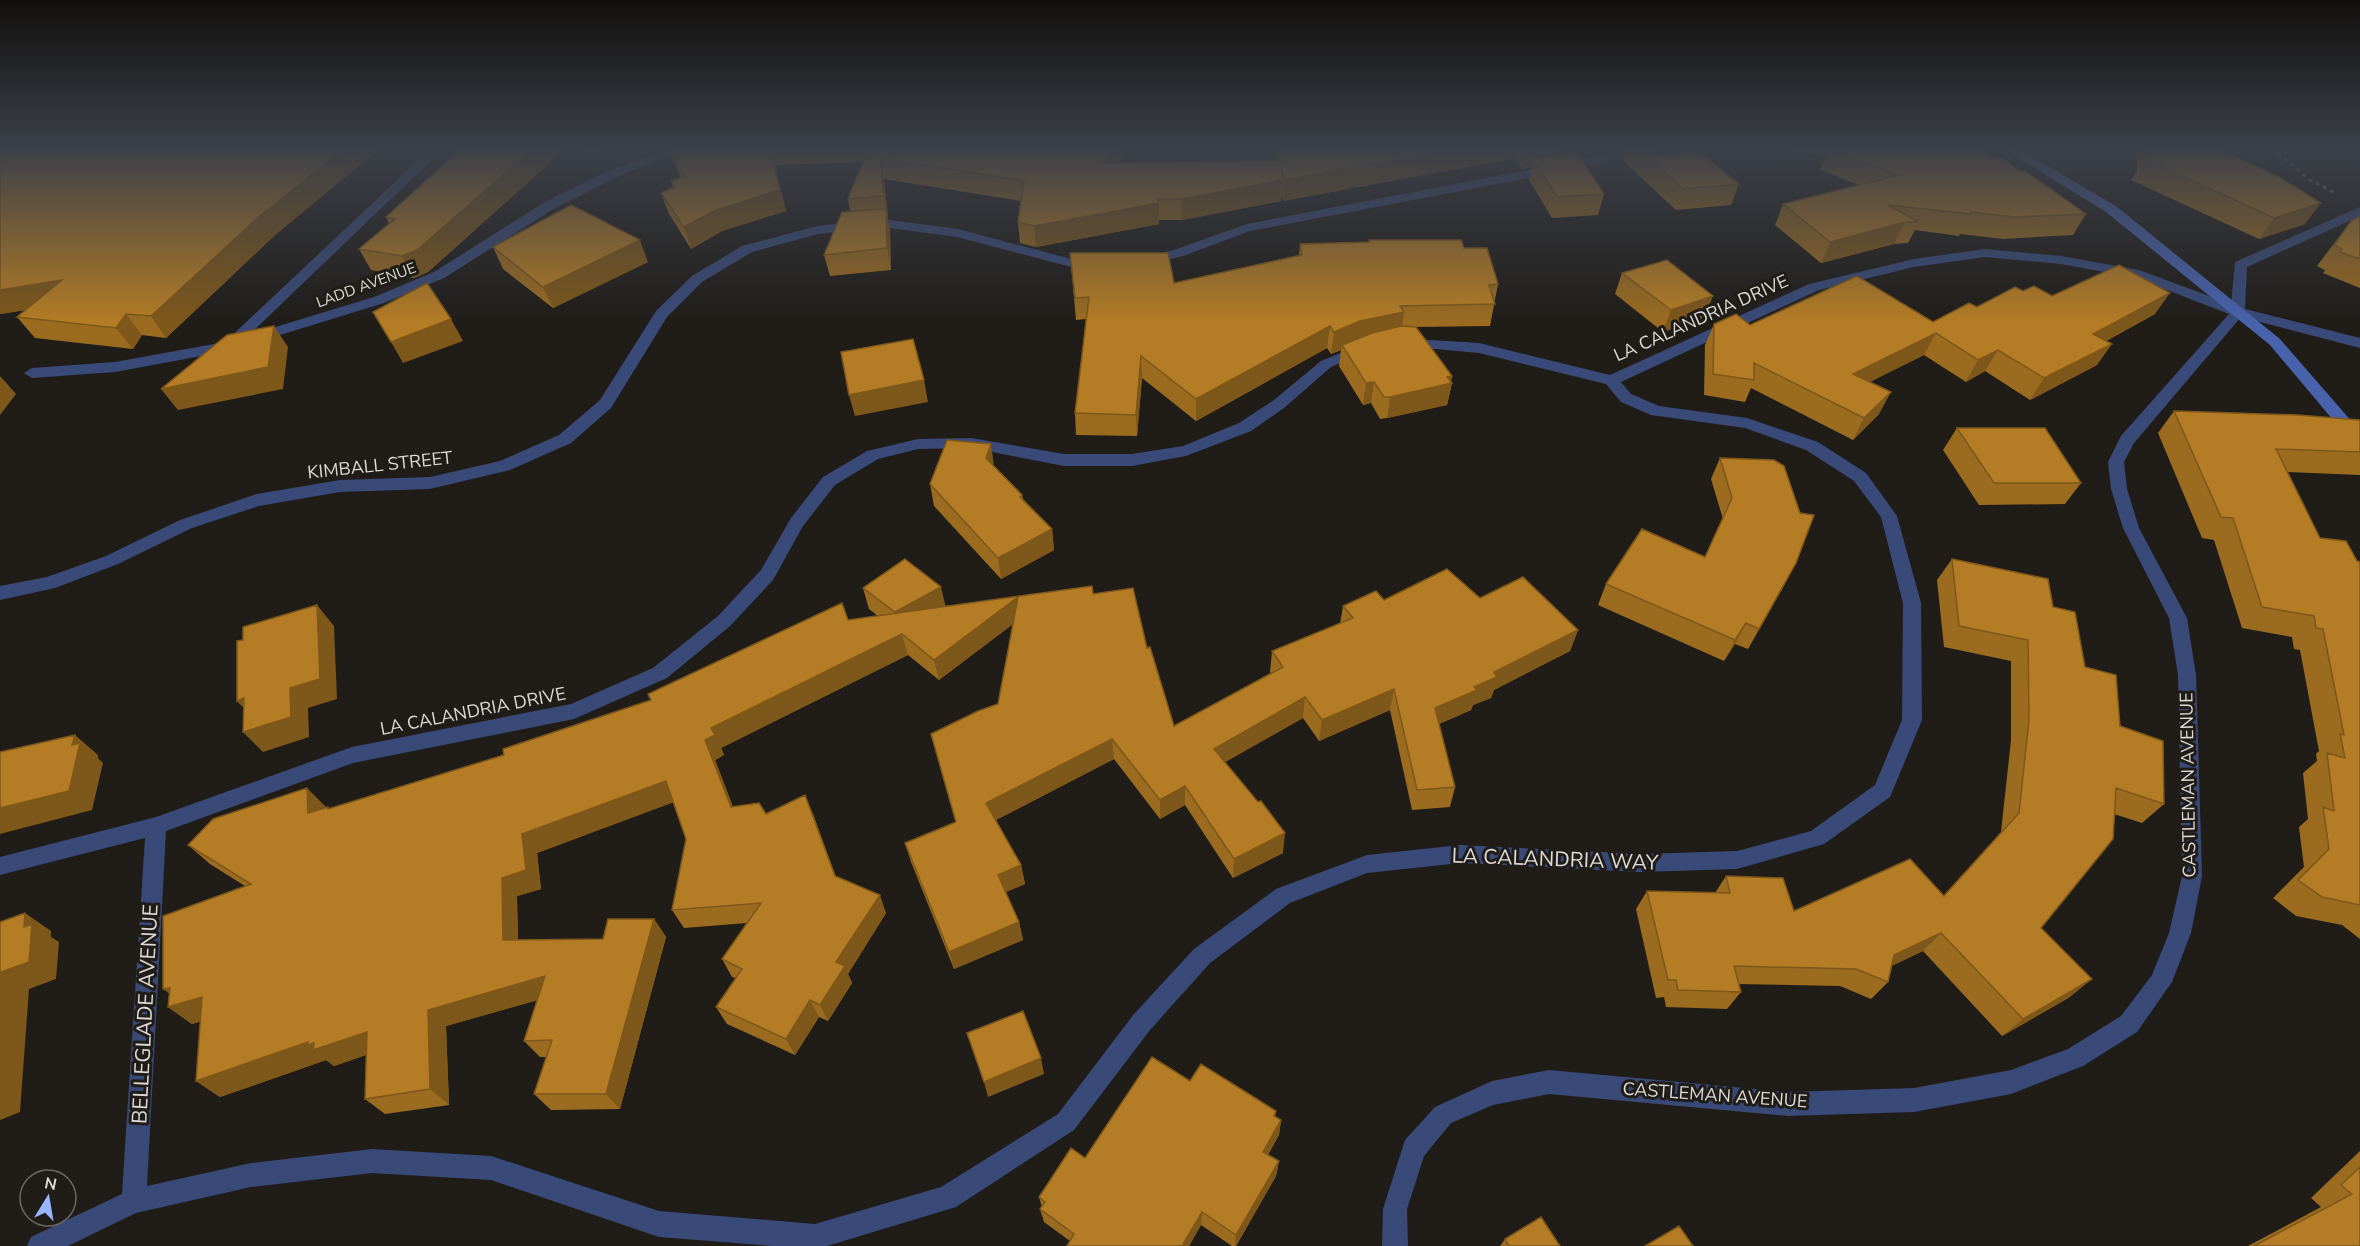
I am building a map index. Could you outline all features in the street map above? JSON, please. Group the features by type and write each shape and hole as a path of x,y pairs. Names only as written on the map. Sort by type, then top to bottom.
{"street":[{"path":"228,346 376,206"},
{"name":"LADD AVENUE","path":"32,373 115,367 228,346 379,300 439,275 550,206"},
{"path":"1134,264 1178,253 1247,228 1361,206"},
{"path":"2106,206 2275,342 2360,441"},
{"path":"2238,312 2240,265 2360,211"},
{"name":"KIMBALL STREET","path":"0,593 49,583 112,560 186,524 257,500 340,486 430,483 504,466 554,444 564,439 606,404 661,314 697,279 747,249 817,230 882,223 958,233 1075,264 1110,266"},
{"name":"LA CALANDRIA DRIVE","path":"0,867 156,826 352,755 574,711 660,673 724,621 767,575 797,522 829,481 873,455 918,444 972,443 1064,460 1132,460 1186,451 1245,427 1279,404 1326,364 1397,340 1441,342 1479,348 1611,380 1814,287 1914,263 1985,253 2061,260 2139,274 2238,312 2360,343"},
{"name":"CASTLEMAN AVENUE","path":"1395,1246 1395,1209 1414,1149 1443,1115 1492,1093 1549,1082 1788,1104 1914,1100 2011,1082 2075,1058 2129,1024 2161,982 2180,933 2192,876 2187,675 2178,618 2131,528 2120,489 2116,462 2127,440 2238,312"},
{"name":"LA CALANDRIA WAY","path":"40,1246 134,1201 250,1175 372,1161 491,1168 659,1224 815,1237 947,1198 1066,1122 1142,1022 1202,956 1283,896 1367,864 1460,854 1641,863 1737,860 1818,838 1883,791 1912,720 1912,603 1889,516 1860,477 1812,446 1747,423 1656,411 1626,398 1611,380"},
{"name":"BELLEGLADE AVENUE","path":"134,1201 156,826"}],"building":[{"path":"0,206 272,206 151,316 126,314 116,328 17,317 62,280 0,290"},
{"path":"398,206 467,206 417,250 402,256 359,249 395,219 386,217"},
{"path":"569,206 573,206 640,240 543,287 493,247"},
{"path":"670,206 728,206 716,210 684,227"},
{"path":"1020,206 1142,206 1034,226 1018,222"},
{"path":"1786,206 1890,206 1919,222 1905,222 1830,242"},
{"path":"1899,206 2075,206 2086,214 2015,217 1971,212 1971,214"},
{"path":"2248,206 2311,206 2274,218"},
{"path":"886,209 887,248 824,255 842,212"},
{"path":"2360,216 2360,259 2340,252 2342,249 2334,245 2351,221"},
{"path":"1369,240 1461,240 1464,248 1487,248 1498,284 1489,285 1495,304 1400,306 1404,312 1360,321 1334,332 1330,326 1196,399 1141,356 1136,415 1075,413 1089,297 1075,298 1070,253 1168,253 1174,283 1302,255 1300,244 1370,242"},
{"path":"1667,260 1713,296 1671,310 1622,273"},
{"path":"2119,265 2170,293 2093,334 2112,344 2044,378 1998,350 1978,360 1936,333 1853,374 1891,392 1864,418 1754,363 1754,380 1713,374 1714,324 1736,314 1750,325 1857,276 1933,322 1969,303 1977,307 2015,287 2023,291 2034,286 2052,296"},
{"path":"427,283 451,319 391,342 373,312"},
{"path":"274,326 268,367 161,389 227,335"},
{"path":"1401,326 1416,327 1452,376 1447,377 1452,383 1384,397 1374,382 1366,383 1342,345 1372,333"},
{"path":"913,339 924,380 849,395 841,352"},
{"path":"2174,411 2298,415 2360,420 2360,452 2276,449 2320,538 2346,541 2357,561 2360,562 2360,905 2322,897 2298,880 2329,849 2323,807 2334,811 2327,753 2345,758 2340,734 2344,735 2323,629 2316,628 2314,616 2262,607 2233,518 2221,517"},
{"path":"1957,428 2045,428 2081,483 1994,483"},
{"path":"947,440 991,444 986,458 1052,529 998,558 930,484"},
{"path":"1720,458 1774,460 1784,466 1800,513 1814,515 1796,563 1759,629 1746,623 1735,640 1606,584 1642,529 1705,557 1732,498"},
{"path":"905,559 941,587 895,612 863,588"},
{"path":"1952,559 2048,579 2053,607 2075,612 2085,667 2116,675 2120,726 2163,741 2164,804 2116,788 2113,839 2041,928 2092,979 2023,1019 1941,933 1894,955 1888,982 1856,969 1734,966 1741,992 1678,990 1676,980 1668,980 1647,891 1730,893 1726,876 1783,878 1794,911 1910,859 1944,896 2019,813 2029,720 2028,640 1959,626"},
{"path":"1447,569 1480,598 1523,577 1578,630 1494,672 1497,677 1474,687 1477,690 1435,708 1455,787 1417,790 1394,689 1322,720 1305,697 1214,749 1258,802 1261,801 1285,833 1234,859 1185,786 1160,800 1112,739 986,803 1021,865 998,875 1019,922 949,952 905,843 956,822 931,734 998,704 1018,597 934,660 902,634 711,728 715,735 705,740 731,807 759,803 766,814 805,795 835,876 880,895 836,962 845,966 820,1005 810,1000 786,1039 716,1007 742,969 722,959 761,903 672,910 686,839 666,781 522,834 526,870 502,878 503,940 603,939 608,919 654,919 606,1094 534,1094 552,1040 524,1041 545,976 428,1010 430,1089 365,1099 367,1032 313,1050 314,1043 307,1045 308,1042 196,1081 202,997 168,1007 170,988 163,989 163,916 251,884 188,845 213,819 307,788 308,813 328,807 328,809 504,755 503,749 651,700 648,694 842,603 848,620 1092,586 1093,594 1133,588 1147,648 1150,647 1174,726 1283,667 1272,651 1353,618 1343,606 1376,591 1384,600"},
{"path":"317,605 320,679 290,688 291,717 243,732 244,698 237,701 237,641 243,640 243,627"},
{"path":"75,735 72,745 80,743 69,791 0,808 0,752"},
{"path":"25,913 24,927 32,924 29,962 1,972 0,983 0,922"},
{"path":"1023,1011 1041,1058 984,1082 967,1033"},
{"path":"1152,1057 1190,1081 1201,1064 1276,1111 1274,1116 1281,1120 1263,1152 1279,1161 1236,1235 1202,1212 1182,1246 1067,1246 1074,1234 1040,1209 1045,1202 1039,1197 1071,1148 1085,1158"},
{"path":"2360,1167 2360,1246 2254,1246 2352,1194 2341,1185"},
{"path":"1541,1217 1560,1246 1509,1246 1505,1239"},
{"path":"1679,1226 1693,1246 1645,1246"}]}
